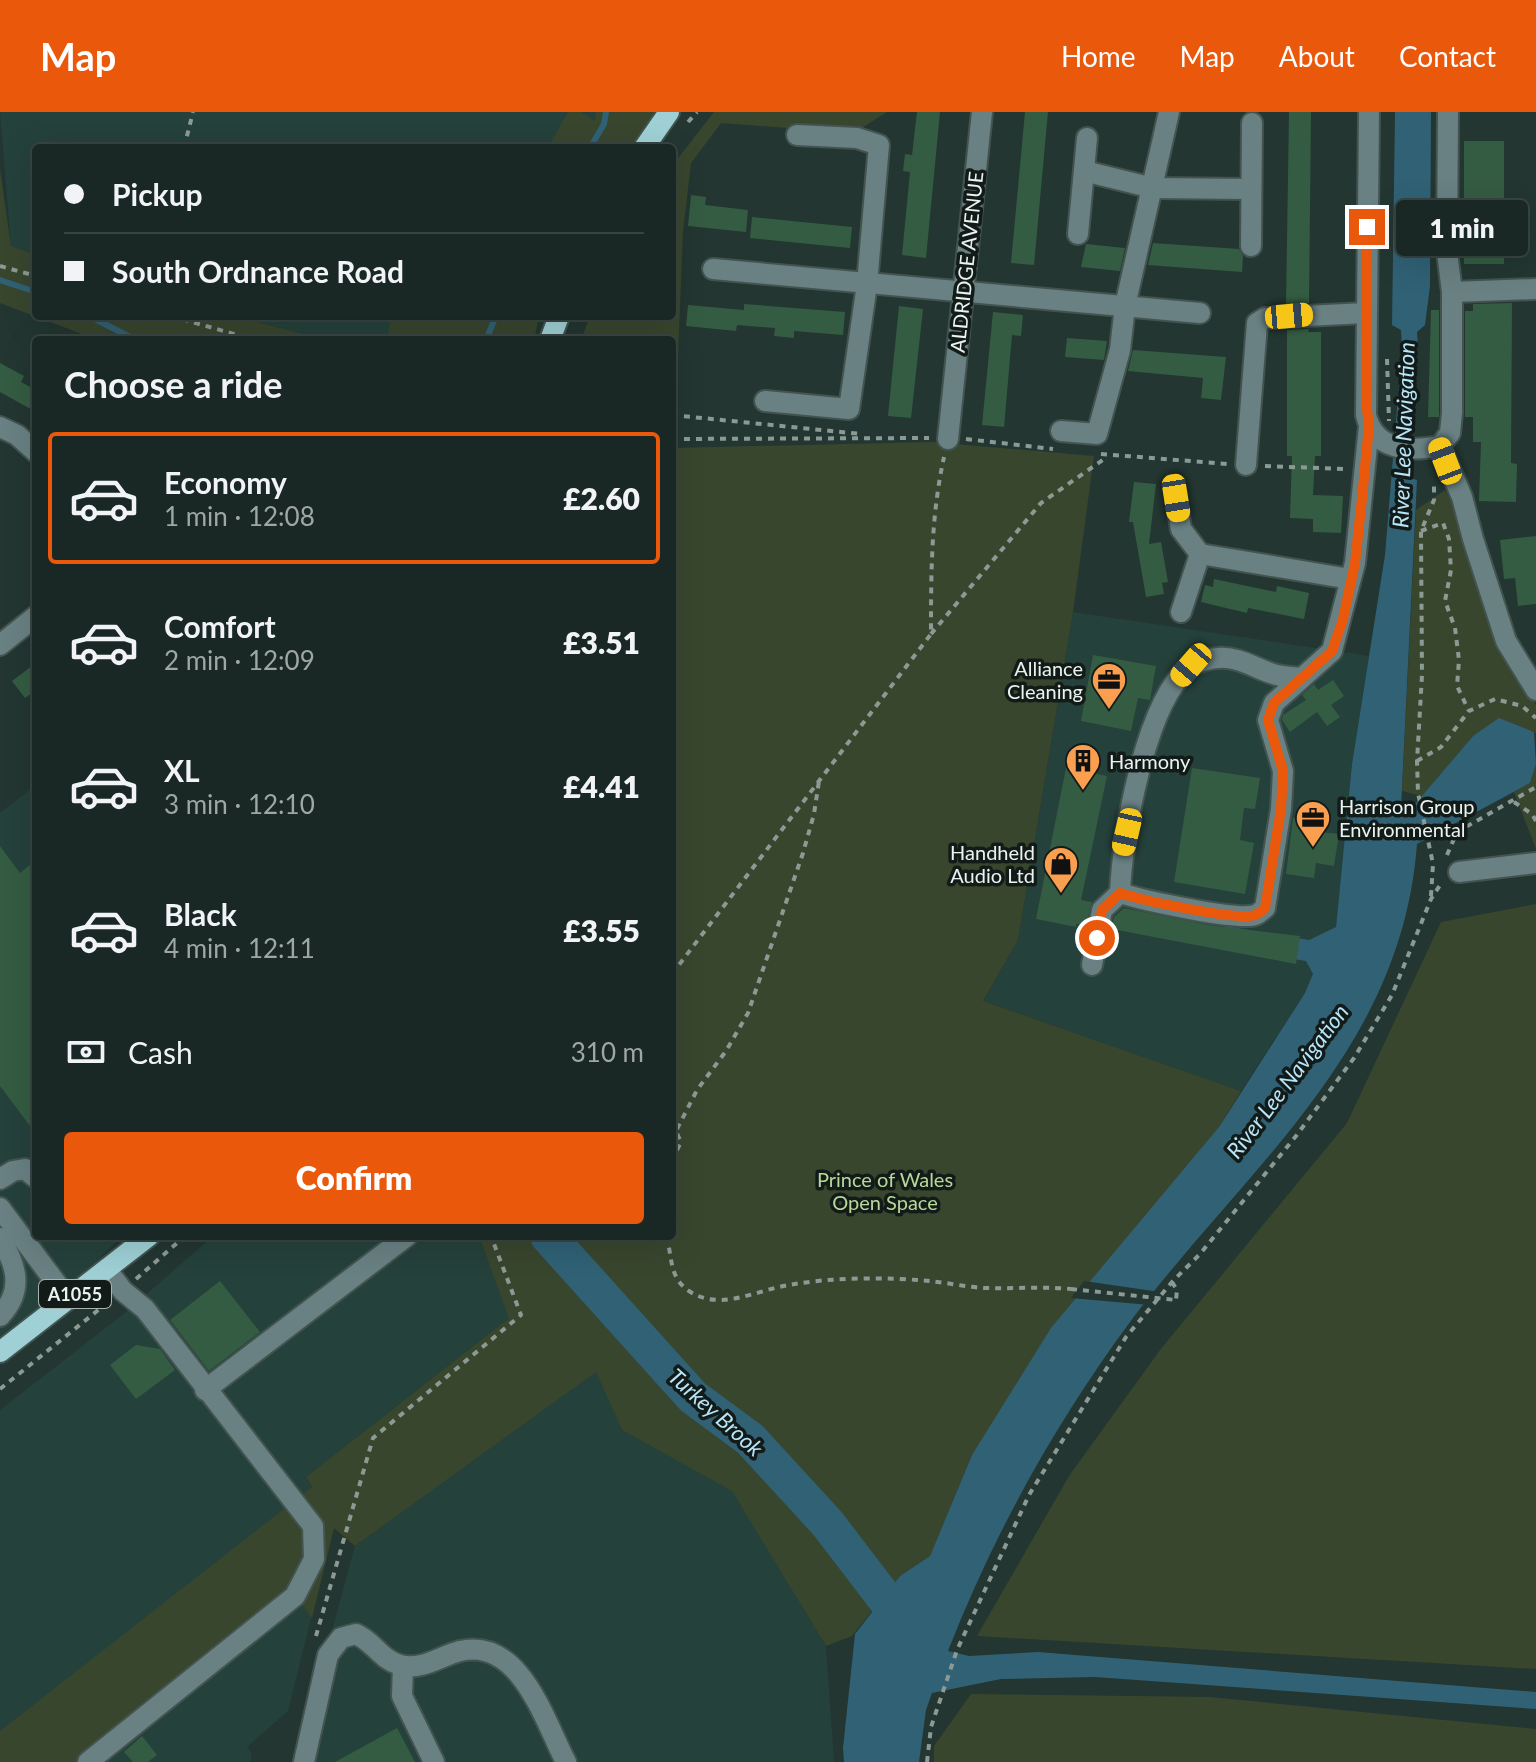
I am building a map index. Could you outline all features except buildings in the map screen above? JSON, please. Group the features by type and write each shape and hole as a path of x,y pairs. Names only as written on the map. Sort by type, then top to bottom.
{"main road":[{"path":"647,144 669,112"},
{"name":"A1055","path":"0,1352 144,1240"}],"street":[{"name":"ALDRIDGE AVENUE","path":"948,439 982,112"},
{"path":"1061,440 1097,434 1120,350 1125,306 1169,112"},
{"path":"1120,893 1150,903 1254,916 1265,908 1281,809 1283,771 1268,720 1274,703 1332,651 1343,619 1355,563 1369,426 1366,313 1369,112"},
{"path":"1369,426 1378,440 1389,446 1440,446 1450,433 1452,292 1447,252 1448,112"},
{"path":"1251,246 1249,189 1252,123"},
{"path":"765,401 849,409 867,284 879,145 857,138 797,135"},
{"path":"1078,234 1087,138"},
{"path":"1084,171 1153,188 1249,189"},
{"path":"713,269 1200,313"},
{"path":"1452,292 1536,289"},
{"path":"1246,465 1257,323 1265,318 1366,313"},
{"path":"0,427 17,435 32,448"},
{"path":"1440,446 1462,497 1506,641 1536,690"},
{"path":"1176,498 1181,529 1200,554 1350,579"},
{"path":"1181,612 1200,554"},
{"path":"0,645 32,619"},
{"path":"1092,965 1102,910 1120,893 1121,859 1152,726 1175,684 1191,665 1219,658 1248,662 1276,674 1302,678"},
{"path":"1449,870 1536,863"},
{"path":"0,1179 13,1171 25,1169 32,1175"},
{"path":"0,1208 68,1299"},
{"path":"0,1238 12,1257 17,1287 11,1302 0,1316"},
{"path":"205,1390 402,1240"},
{"path":"103,1758 295,1596 314,1559 313,1526 145,1309 123,1291 107,1270"},
{"path":"304,1762 328,1655 341,1638 356,1634 369,1640 379,1654 403,1666 429,1664 463,1650 499,1654 518,1671 566,1762"},
{"path":"403,1666 402,1696 434,1762"}],"path":[{"path":"185,144 193,112"},
{"path":"0,266 32,275"},
{"path":"186,320 244,336"},
{"path":"676,415 880,436 1061,440"},
{"path":"676,439 723,441 880,436"},
{"path":"931,634 935,497 948,439"},
{"path":"1416,448 1434,474 1434,500 1421,531 1422,675 1417,761 1418,793 1433,864 1431,899"},
{"path":"676,969 931,634 1041,503 1109,455 1093,453"},
{"path":"1421,531 1443,523 1449,539 1451,570 1445,601 1455,628 1459,660 1457,686 1469,711"},
{"path":"1417,761 1441,747 1469,711 1495,699 1522,706 1536,718"},
{"path":"676,1152 681,1142 677,1129 697,1090 726,1051 748,1013 803,853 814,814 819,778"},
{"path":"927,1762 931,1727 957,1650 1029,1495 1126,1337 1200,1254 1354,1058 1392,995 1431,899 1449,870 1457,832 1536,787"},
{"path":"1514,802 1532,814 1536,821"},
{"path":"1433,864 1449,870"},
{"path":"0,1389 123,1291 180,1240"},
{"path":"313,1646 373,1438 521,1315 493,1240"},
{"path":"667,1240 670,1263 677,1279 689,1291 718,1302 790,1284 851,1281 927,1281 984,1288 1071,1289 1176,1300 1177,1290 1172,1282"}],"shaded area":[{"path":"0,112 596,112 596,122 584,144 32,144 32,254 11,246"},
{"path":"250,320 493,320 484,336 312,336"},
{"path":"1073,612 1369,656 1352,764 1336,927 1305,993 1241,1091 983,1001 1018,940"},
{"path":"32,788 32,1240 118,1240 94,1264 0,1336 0,813"},
{"path":"208,1240 481,1240 510,1317 306,1477 334,1527 288,1711 247,1747 252,1754 250,1762 0,1762 0,1410 126,1312"},
{"path":"596,1371 622,1430 732,1490 826,1646 834,1762 296,1762 355,1546"}],"green space":[{"path":"568,112 581,112 595,121 596,112 658,112 635,144 550,144"},
{"path":"714,112 887,112 854,133 721,123 691,163 683,232 676,407 676,336 582,336 588,320 676,320 676,161"},
{"path":"0,169 11,246 32,254 32,315 0,303"},
{"path":"45,320 250,320 312,336 87,336"},
{"path":"391,320 538,320 535,336 387,336"},
{"name":"Prince of Wales Open Space","path":"931,442 1094,456 1073,612 1018,940 983,1001 1241,1091 1219,1127 972,1455 930,1556 900,1576 852,1636 826,1646 732,1491 622,1430 596,1372 355,1546 334,1528 312,1618 295,1596 85,1762 0,1762 0,1731 312,1487 306,1477 509,1318 480,1240 676,1240 676,448"},
{"path":"1445,490 1456,509 1523,686 1536,705 1536,734 1534,731 1473,736 1422,796 1402,791 1416,510"},
{"path":"1536,764 1536,849 1514,792 1530,783"},
{"path":"1536,904 1536,1669 977,1636 1069,1476 1160,1350 1347,1123 1441,922"},
{"path":"971,1694 1210,1697 1536,1729 1536,1762 934,1762 934,1746"}],"water":[{"name":"River Lee Navigation","path":"1395,112 1431,112 1430,286 1425,325 1417,332 1418,347 1408,427 1410,478 1417,480 1401,808 1409,811 1473,736 1499,718 1534,732 1536,764 1530,783 1417,844 1405,917 1383,983 1351,1044 1270,1155 1133,1318 1078,1396 1007,1521 948,1651 969,1656 1038,1652 1536,1692 1536,1709 1095,1677 1001,1679 932,1693 926,1710 919,1762 844,1762 855,1634 900,1576 930,1556 972,1455 1051,1328 1219,1127 1305,993 1313,974 1306,961 1221,947 1225,926 1309,940 1336,927 1352,764 1385,555 1402,348 1401,330 1392,325"}],"pier":[{"path":"1084,1281 1160,1292 1150,1305 1071,1298"}],"waterway":[{"path":"592,144 604,124 606,112"},
{"name":"Turkey Brook","path":"0,280 32,291"},
{"name":"Turkey Brook","path":"97,320 128,336"},
{"path":"488,336 494,320"},
{"name":"Turkey Brook","path":"552,1240 693,1397 750,1439 828,1524 909,1630"}],"place":[{"name":"Alliance Cleaning","path":"1109,711"},
{"name":"Harmony","path":"1083,792"},
{"name":"Harrison Group Environmental","path":"1313,849"},
{"name":"Handheld Audio Ltd","path":"1061,895"}],"route":[{"path":"1097,938 1102,910 1120,893 1150,903 1254,916 1265,908 1281,809 1283,771 1268,720 1274,703 1332,651 1343,619 1355,563 1369,426 1366,415 1367,227"}]}
